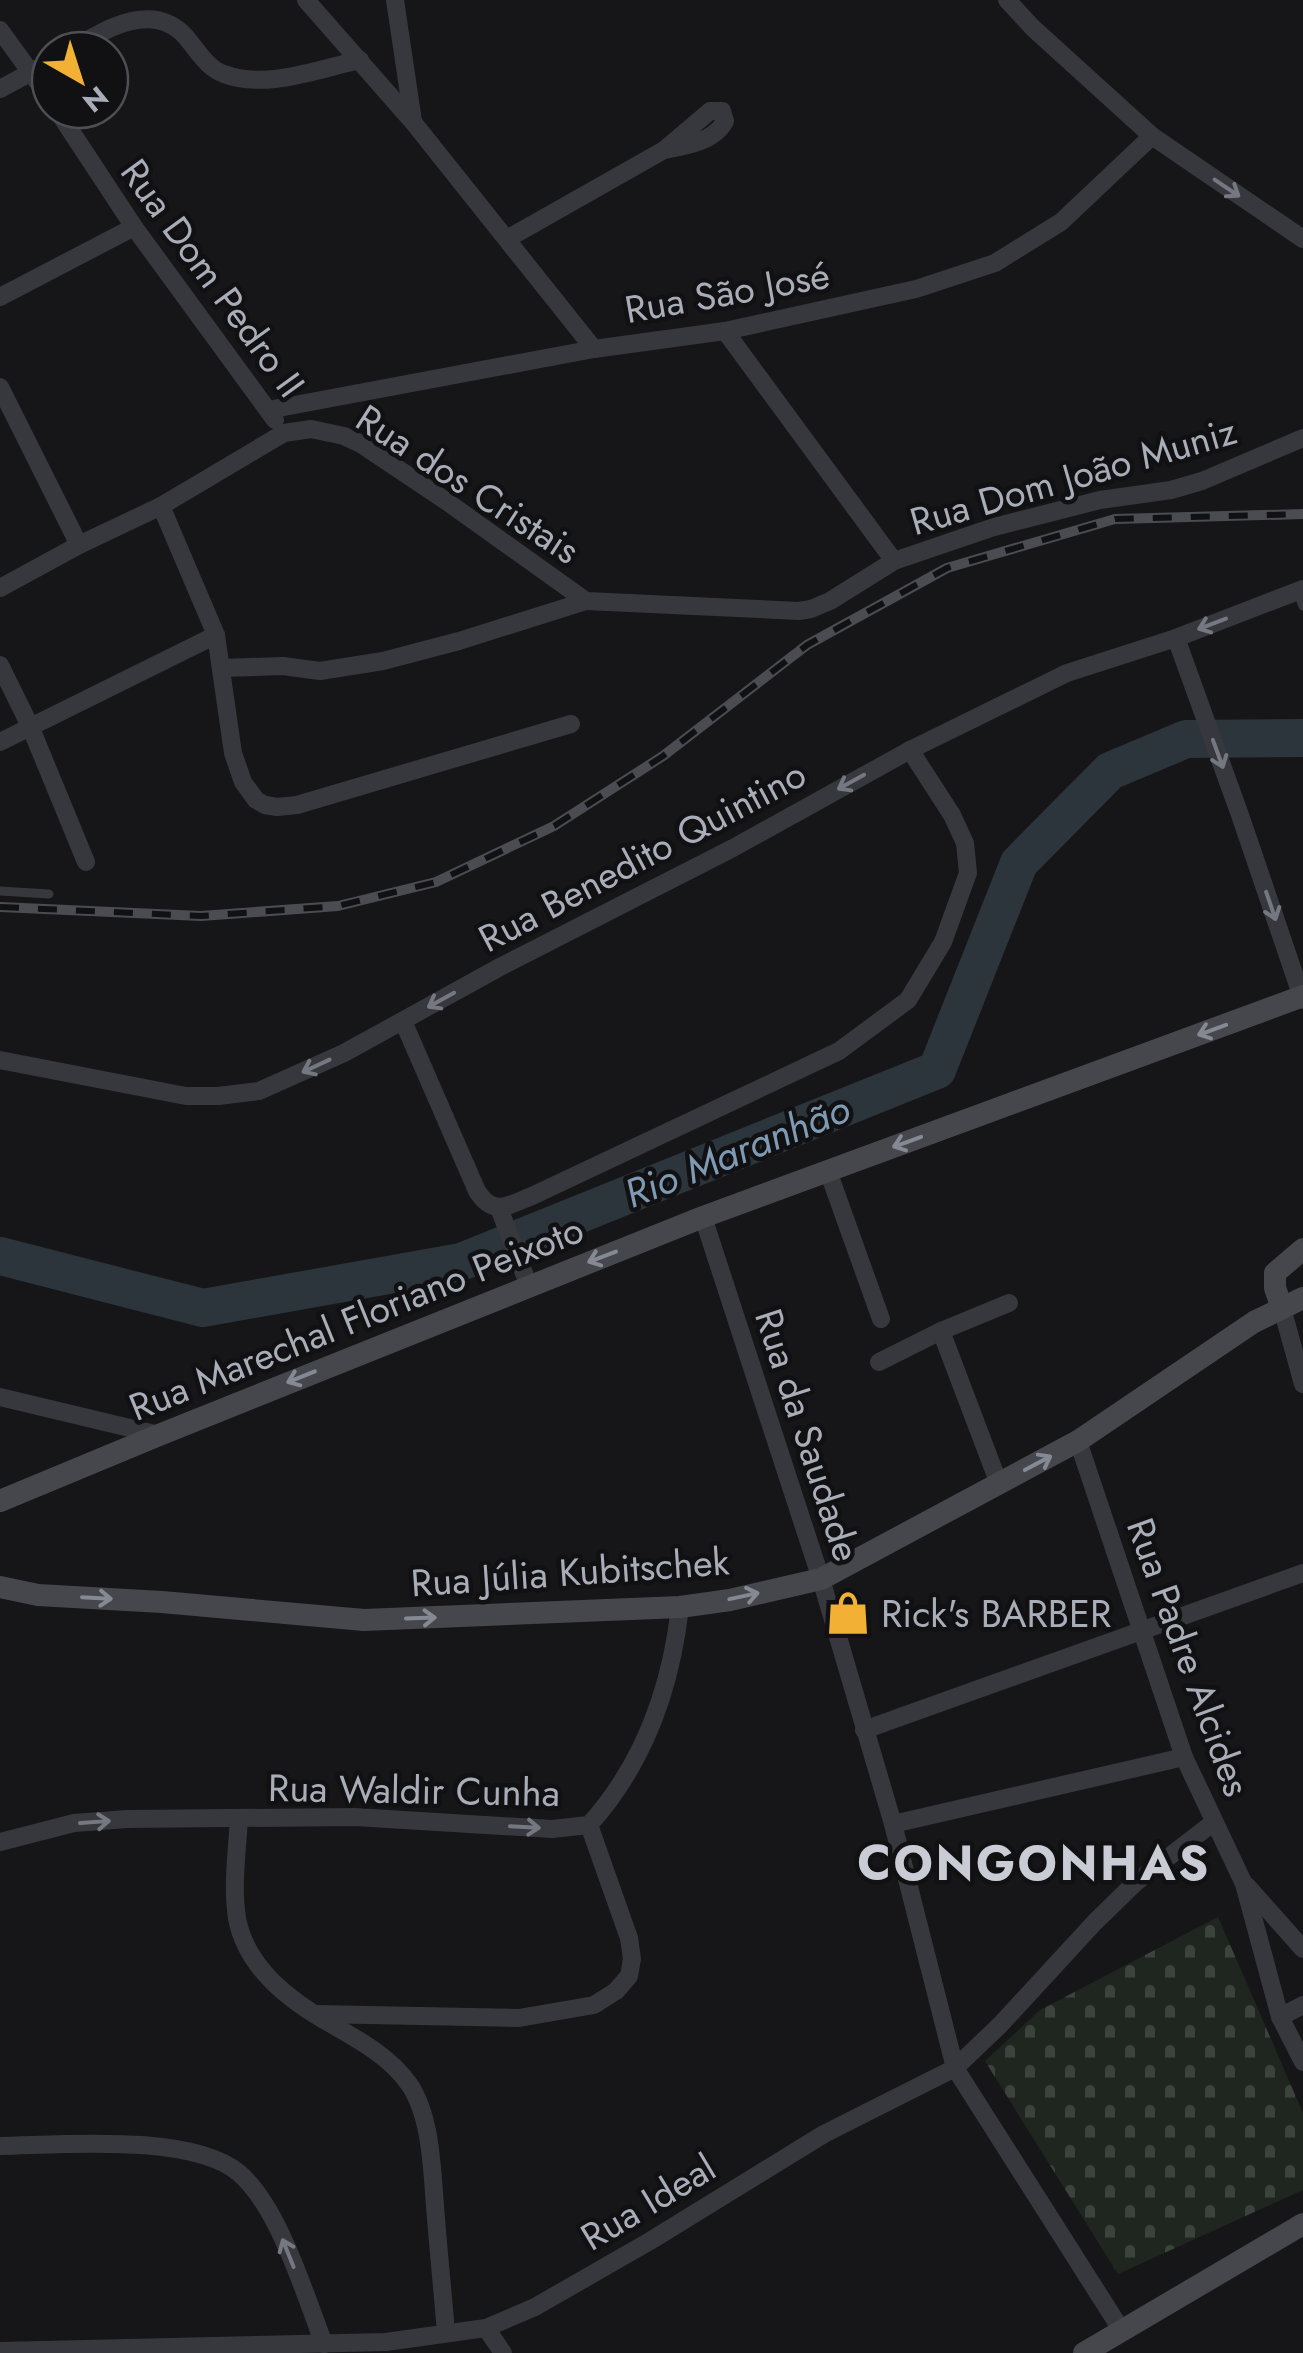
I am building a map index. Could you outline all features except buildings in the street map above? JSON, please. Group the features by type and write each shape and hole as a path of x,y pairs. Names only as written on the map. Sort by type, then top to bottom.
{"main road":[{"name":"Rua Marechal Floriano Peixoto","path":"0,1502 525,1276 703,1217 1303,997"},
{"path":"1292,1303 1275,1288 1275,1273 1303,1249"},
{"name":"Rua Júlia Kubitschek","path":"0,1587 38,1595 364,1620 680,1607 730,1600 821,1579 1078,1441 1254,1322 1292,1303"},
{"path":"1084,2353 1303,2224"}],"street":[{"path":"306,0 413,122 594,349"},
{"path":"394,0 413,122"},
{"path":"1007,0 1032,28 1152,136 1303,239"},
{"path":"105,30 144,16 159,16 172,22 220,74 250,80 360,60"},
{"path":"0,30 30,69"},
{"path":"0,89 30,73"},
{"name":"Rua Dom Pedro II","path":"70,130 134,227 284,433"},
{"name":"Rua São José","path":"268,410 594,349 725,331 916,288 995,264 1061,222 1152,136"},
{"path":"507,239 664,150"},
{"path":"0,296 134,227"},
{"path":"725,331 894,561"},
{"path":"0,387 79,545"},
{"name":"Rua dos Cristais","path":"284,433 310,428 361,444 586,600"},
{"path":"0,588 161,506 284,433"},
{"name":"Rua Dom João Muniz","path":"221,668 283,666 320,671 383,661 586,600 812,609 894,561 994,527 1100,500 1171,490 1202,481 1303,438"},
{"path":"161,506 216,636 233,753 242,782 256,800 276,807 297,805 571,724"},
{"name":"Rua Benedito Quintino","path":"0,1060 186,1096 259,1091 344,1053 910,750 1066,673 1301,595"},
{"path":"0,742 216,636"},
{"path":"1176,638 1303,997"},
{"path":"0,664 86,862"},
{"path":"403,1021 477,1190 491,1206 499,1208 840,1051 908,1000 943,942 968,872 965,843 952,814 910,750"},
{"path":"828,1171 881,1319"},
{"path":"499,1208 525,1276"},
{"name":"Rua da Saudade","path":"703,1217 821,1579 892,1824 955,2068 1122,2330"},
{"path":"879,1362 941,1330 1009,1302"},
{"path":"1292,1303 1303,1384"},
{"path":"941,1330 998,1484"},
{"path":"0,1397 159,1434"},
{"name":"Rua Padre Alcides","path":"1078,1441 1184,1757 1244,1884 1280,2017 1303,2062"},
{"path":"864,1730 1303,1573"},
{"name":"Rua Waldir Cunha","path":"0,1842 74,1823 127,1819 355,1818 552,1829 588,1825 620,1785 649,1733 664,1693 680,1607"},
{"path":"892,1824 1184,1757"},
{"path":"239,1819 238,1918 246,1944 262,1970 282,1992 391,2064 410,2086 420,2109 430,2146 446,2333"},
{"name":"Rua Ideal","path":"0,2351 324,2344 388,2348 446,2333 486,2328 535,2307 824,2134 955,2068 1014,2012 1136,1883 1214,1822"},
{"path":"314,2014 519,2018 594,2005 616,1992 629,1976 629,1938 588,1825"},
{"path":"1244,1884 1303,1949"},
{"path":"1280,2017 1303,2005"},
{"path":"0,2146 135,2144 196,2151 238,2172 262,2201 282,2237 324,2344"},
{"path":"486,2328 503,2353"}],"lane":[{"path":"0,890 49,894"}],"green space":[{"path":"1218,1917 1303,2113 1303,2190 1118,2274 985,2061 1040,2010"}],"waterway":[{"name":"Rio Maranhão","path":"0,1256 203,1308 461,1262 937,1070 1019,863 1110,771 1186,739 1303,738"}],"railway":[{"path":"0,907 201,916 338,906 436,882 554,826 663,756 807,645 947,568 1115,519 1303,514"}],"place":[{"name":"Rick's BARBER","path":"848,1613"}],"district":[{"name":"CONGONHAS","path":"1034,1863"}]}
